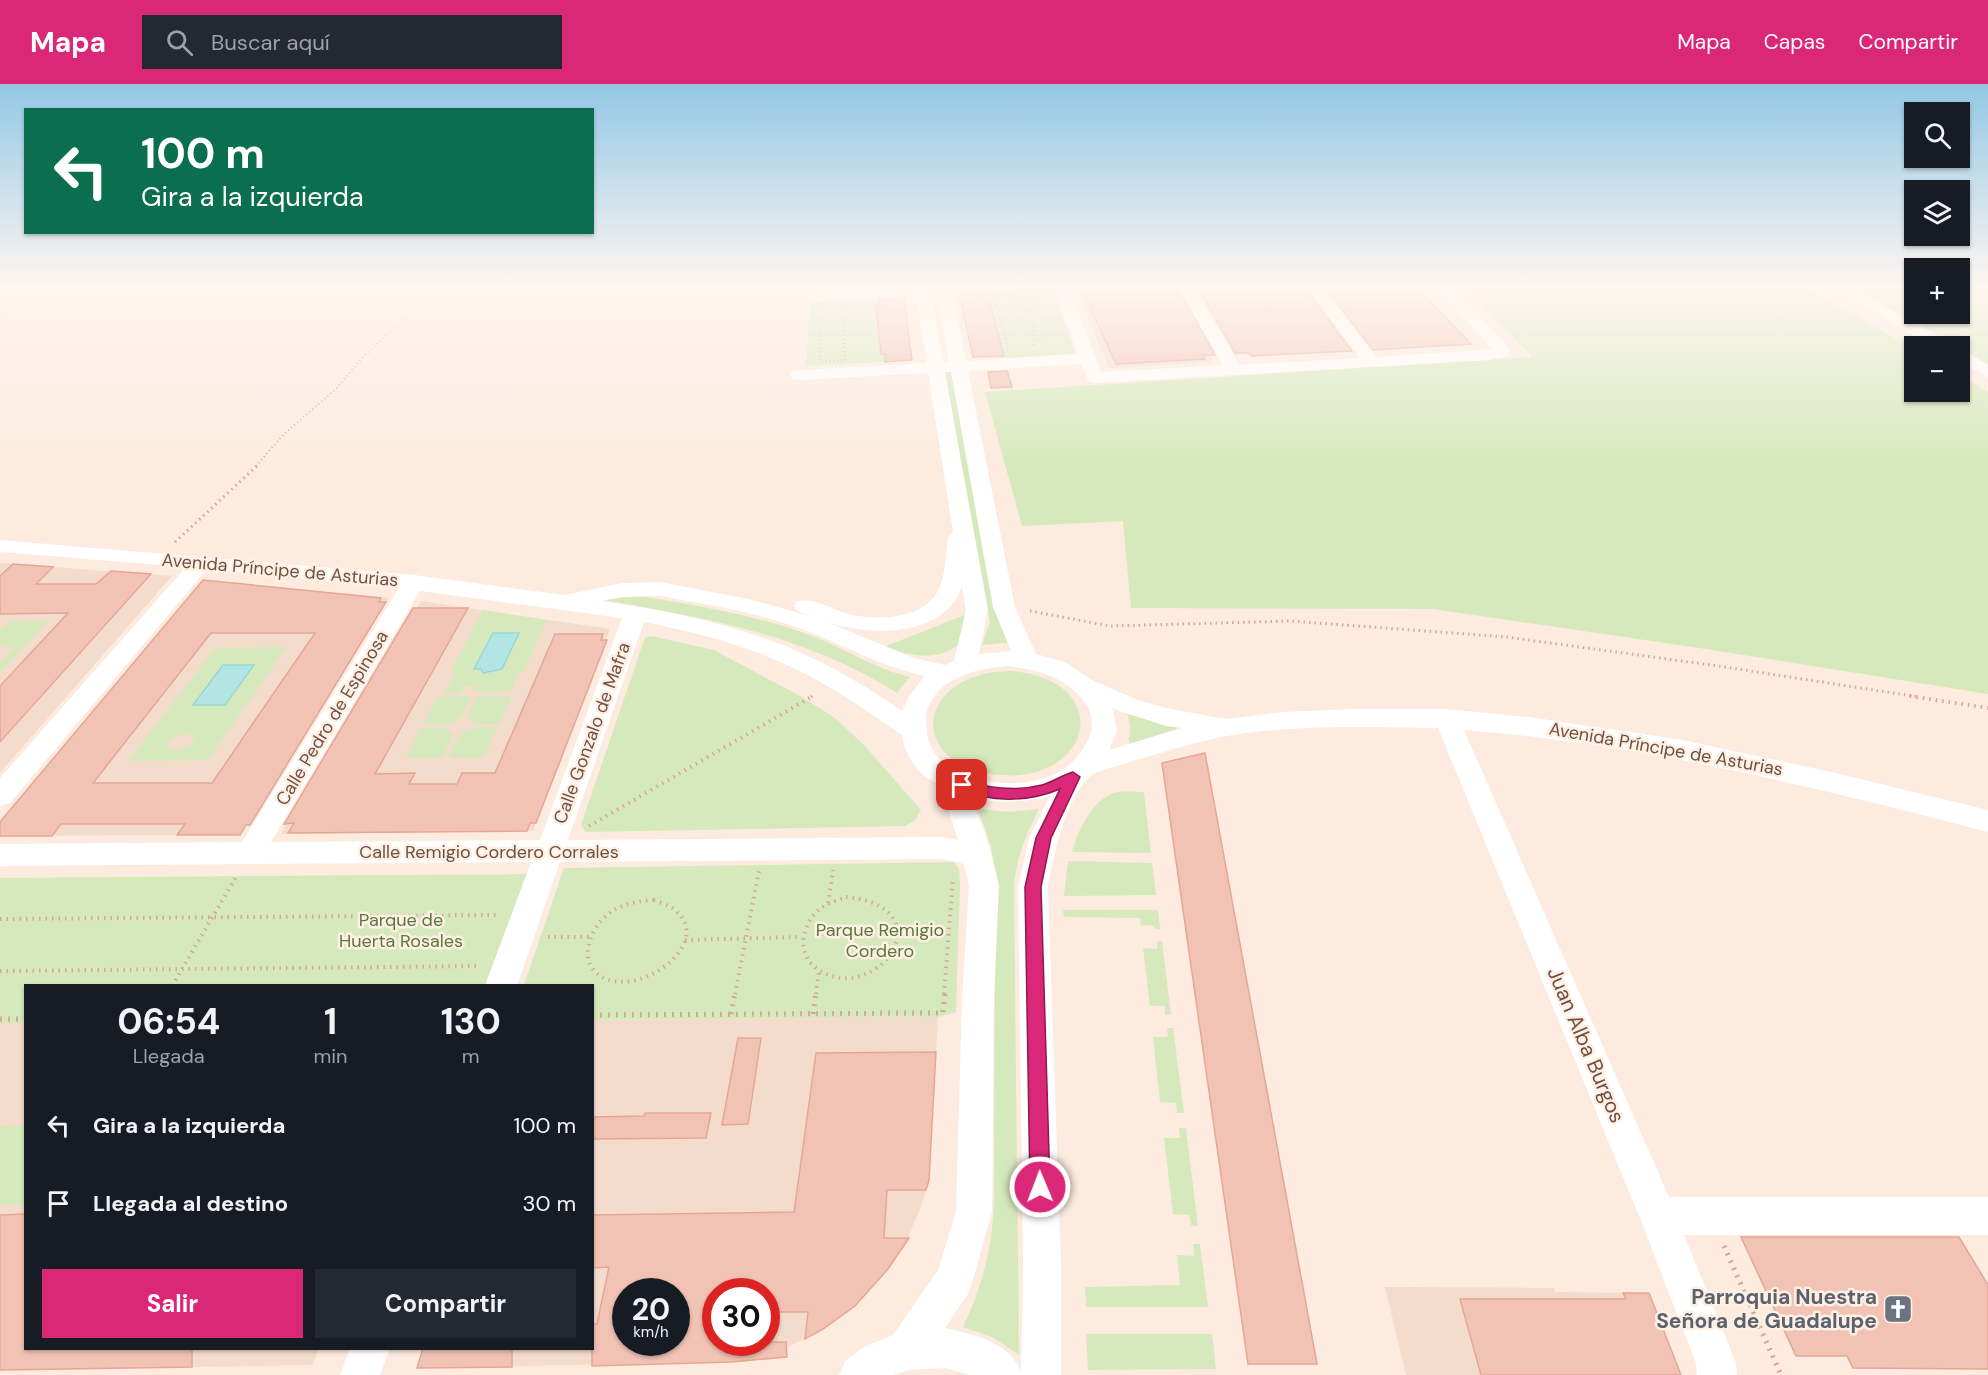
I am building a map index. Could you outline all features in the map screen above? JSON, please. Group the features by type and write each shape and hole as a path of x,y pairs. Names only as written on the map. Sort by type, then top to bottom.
{"street":[{"path":"932,345 977,610 956,669"},
{"path":"955,345 1004,606 1026,659"},
{"path":"1082,345 1095,378 1490,355 1502,352 1499,345"},
{"path":"1220,345 1234,370"},
{"path":"1359,345 1372,362"},
{"path":"799,375 1087,359"},
{"path":"1970,361 1988,372"},
{"path":"660,589 703,586 761,594 856,623 882,625 915,618 934,608 949,591 961,519"},
{"name":"Avenida Príncipe de Asturias","path":"0,546 414,582 559,602 722,632 784,654 835,679 911,729"},
{"path":"0,796 202,562"},
{"name":"Calle Pedro de Espinosa","path":"250,853 414,582"},
{"name":"Avenida Príncipe de Asturias","path":"559,602 621,590 660,589 748,606 811,624 908,665 956,669"},
{"name":"Calle Gonzalo de Mafra","path":"494,976 549,852 635,615"},
{"path":"1041,1375 1042,1263 1033,887 1043,838 1080,772 1098,754 1106,731 1102,707 1088,687 1071,674 1050,664 1026,659 995,659 956,669 927,688 915,707 911,729 916,747 928,764 947,779 977,791 1011,795 1044,790 1080,772"},
{"name":"Avenida Príncipe de Asturias","path":"1088,687 1131,706 1166,717 1230,727"},
{"name":"Avenida Príncipe de Asturias","path":"1080,772 1161,743 1230,727 1318,718 1446,718 1569,729 1659,744 1783,770 1988,821"},
{"name":"Juan Alba Burgos","path":"1446,718 1658,1216 1716,1363 1717,1375"},
{"path":"907,1350 954,1280 975,1212 978,998 984,886 966,862 967,822 947,779"},
{"name":"Calle Remigio Cordero Corrales","path":"0,855 941,848 966,862"},
{"path":"1658,1216 1988,1216"},
{"path":"859,1375 878,1361 907,1350 946,1348 982,1359 1002,1375"},
{"path":"360,1375 369,1350"}],"path":[{"path":"157,558 266,457 284,434 336,389 376,345"},
{"path":"819,345 820,362 845,360 844,345"},
{"path":"1008,345 1011,355"},
{"path":"1004,606 1110,626 1290,621 1507,637 1718,666 1988,708"},
{"path":"579,832 803,703 835,679"},
{"path":"173,984 250,853"},
{"path":"594,1015 943,1013 949,934 966,862"},
{"path":"731,1014 759,870"},
{"path":"748,871 770,870"},
{"path":"822,870 844,870"},
{"path":"828,903 833,870"},
{"path":"846,897 862,897 877,902 896,922 898,936 891,955 874,970 859,977 843,978 819,971 806,958 801,945 808,919 828,903 846,897"},
{"path":"654,900 669,904 680,912 686,924 685,940 681,951 671,963 658,973 641,980 625,982 609,980 597,973 589,963 587,950 590,937 597,924 616,909 639,901 654,900"},
{"path":"0,919 507,915"},
{"path":"548,926 544,937 590,937"},
{"path":"898,936 949,934"},
{"path":"685,940 802,937"},
{"path":"0,971 182,969 494,976"},
{"path":"813,1014 819,971"},
{"path":"0,1019 24,1019"},
{"path":"1710,1216 1781,1375"}],"shaded area":[{"path":"1099,345 1204,345 1214,362 1109,368"},
{"path":"0,563 172,576 0,773"},
{"path":"203,580 389,598 240,835 0,836 0,822"},
{"path":"421,601 610,629 533,831 281,834"},
{"path":"938,1017 929,1180 907,1240 888,1269 855,1306 823,1329 780,1351 780,1278 702,1278 702,1356 763,1356 741,1362 417,1368 423,1350 594,1350 594,1020"},
{"path":"0,1023 24,1023 24,1350 319,1350 312,1365 0,1370"},
{"path":"1385,1287 1553,1288 1555,1292 1649,1293 1681,1375 1406,1375"}],"green space":[{"path":"807,345 883,345 885,362 806,366"},
{"path":"998,345 1073,345 1075,352 1071,354 1001,358"},
{"path":"1521,345 1904,345 1904,402 1970,402 1970,381 1988,392 1988,694 1433,609 1131,608 1123,521 1022,526 985,392 1533,357"},
{"path":"1970,345 1988,345 1988,364 1970,354"},
{"path":"944,370 951,370 1013,642 982,645 990,622"},
{"path":"641,596 770,622 825,641 873,664 910,677 897,693 862,673 791,643 718,622 603,600"},
{"path":"483,610 547,620 523,672 519,672 510,692 473,692 475,687 464,686 461,693 444,693 455,673 450,672","holes":["519,633 502,669 495,669 489,673 481,669"]},
{"path":"967,614 959,644 942,654 913,655 884,647"},
{"path":"13,620 48,621 0,673 0,662 14,647 0,647 3,644 0,644 0,630"},
{"path":"651,636 714,650 802,697 835,718 865,746 921,810 915,820 905,826 586,832 581,825 645,637"},
{"path":"287,647 208,760 128,761 215,648","holes":["188,734 195,738 189,746 175,751 167,747 170,741 178,736"]},
{"path":"1010,671 1044,678 1066,692 1078,710 1080,729 1072,748 1056,763 1032,773 1000,775 969,768 948,756 936,739 933,721 940,703 955,687 978,676"},
{"path":"438,696 472,696 463,713 454,721 442,724 423,724"},
{"path":"477,696 512,696 499,724 473,724 472,720 467,718"},
{"path":"1127,711 1177,729 1129,744 1130,726"},
{"path":"498,727 484,758 448,758 457,740 466,731"},
{"path":"421,728 447,728 453,735 442,758 405,758"},
{"path":"1118,792 1144,792 1151,853 1072,852 1086,819 1104,798"},
{"path":"978,809 1009,812 1039,809 1022,847 1014,887 1019,1355 992,1337 963,1327 986,1264 992,1232 994,1199 995,878 991,846"},
{"path":"1068,861 1152,863 1156,895 1064,896"},
{"name":"Parque Remigio Cordero","path":"954,862 959,869 960,884 956,1012 938,1017 594,1020 594,984 524,984 564,868"},
{"name":"Parque de Huerta Rosales","path":"527,874 485,984 24,984 24,1023 0,1023 0,878"},
{"path":"1063,910 1158,910 1160,929 1141,925 1140,918 1064,917"},
{"path":"1157,941 1162,941 1171,1015 1165,1015 1165,1006 1150,1006 1143,948 1157,949"},
{"path":"1167,1028 1173,1028 1184,1113 1177,1113 1176,1103 1160,1102 1153,1037 1168,1037"},
{"path":"24,1125 24,1205 0,1205 0,1126"},
{"path":"1179,1128 1186,1128 1198,1226 1191,1226 1189,1215 1173,1214 1164,1138 1180,1138"},
{"path":"1193,1244 1200,1244 1208,1307 1086,1307 1085,1287 1180,1285 1177,1255 1194,1256"},
{"path":"1086,1334 1212,1334 1216,1369 1088,1370"}],"water":[{"path":"493,633 519,633 502,669 483,673 481,669 474,669"},
{"path":"223,665 254,665 225,705 193,705"}],"building":[{"path":"880,345 910,345 912,360 885,362 885,354 881,354"},
{"path":"970,345 1001,345 1004,356 973,357"},
{"path":"1107,345 1210,345 1215,355 1203,355 1205,359 1116,364"},
{"path":"1231,345 1348,345 1352,351 1251,356 1249,353 1235,353"},
{"path":"1369,345 1451,345 1373,350"},
{"path":"1007,371 1012,387 991,388 988,372"},
{"path":"13,564 53,567 36,584 96,584 111,571 151,574 0,742 0,686 68,613 0,614 0,576"},
{"path":"203,580 381,598 379,602 386,602 250,825 246,825 240,835 177,835 185,824 61,824 52,836 0,836 0,822","holes":["211,633 315,633 212,783 93,783"]},
{"path":"413,608 468,608 375,774 415,773 409,784 457,784 462,773 495,773 555,634 603,634 601,640 607,640 536,823 530,823 527,831 288,833 294,823 284,824"},
{"path":"1205,753 1317,1364 1248,1364 1162,763"},
{"path":"738,1038 761,1038 748,1124 722,1125"},
{"path":"936,1052 929,1180 926,1190 887,1190 884,1238 909,1238 888,1269 855,1306 805,1339 808,1312 780,1312 780,1278 702,1278 702,1356 780,1356 780,1342 786,1342 787,1357 731,1362 592,1366 594,1324 597,1324 609,1267 594,1268 594,1215 794,1212 816,1053"},
{"path":"645,1113 711,1113 706,1138 594,1139 594,1117 644,1116"},
{"path":"24,1214 24,1350 192,1350 192,1367 0,1370 0,1215"},
{"name":"Parroquia Nuestra Señora de Guadalupe","path":"1741,1237 1959,1237 1988,1285 1988,1369 1853,1368 1847,1356 1796,1356"},
{"path":"1623,1293 1649,1293 1681,1375 1481,1375 1460,1299 1626,1299"},
{"path":"422,1350 512,1350 512,1367 417,1368"}],"place":[{"name":"Parroquia Nuestra Señora de Guadalupe","path":"1898,1309"}],"route":[{"path":"962,785 977,791 1011,795 1044,790 1073,777 1043,838 1033,887 1040,1187"}]}
